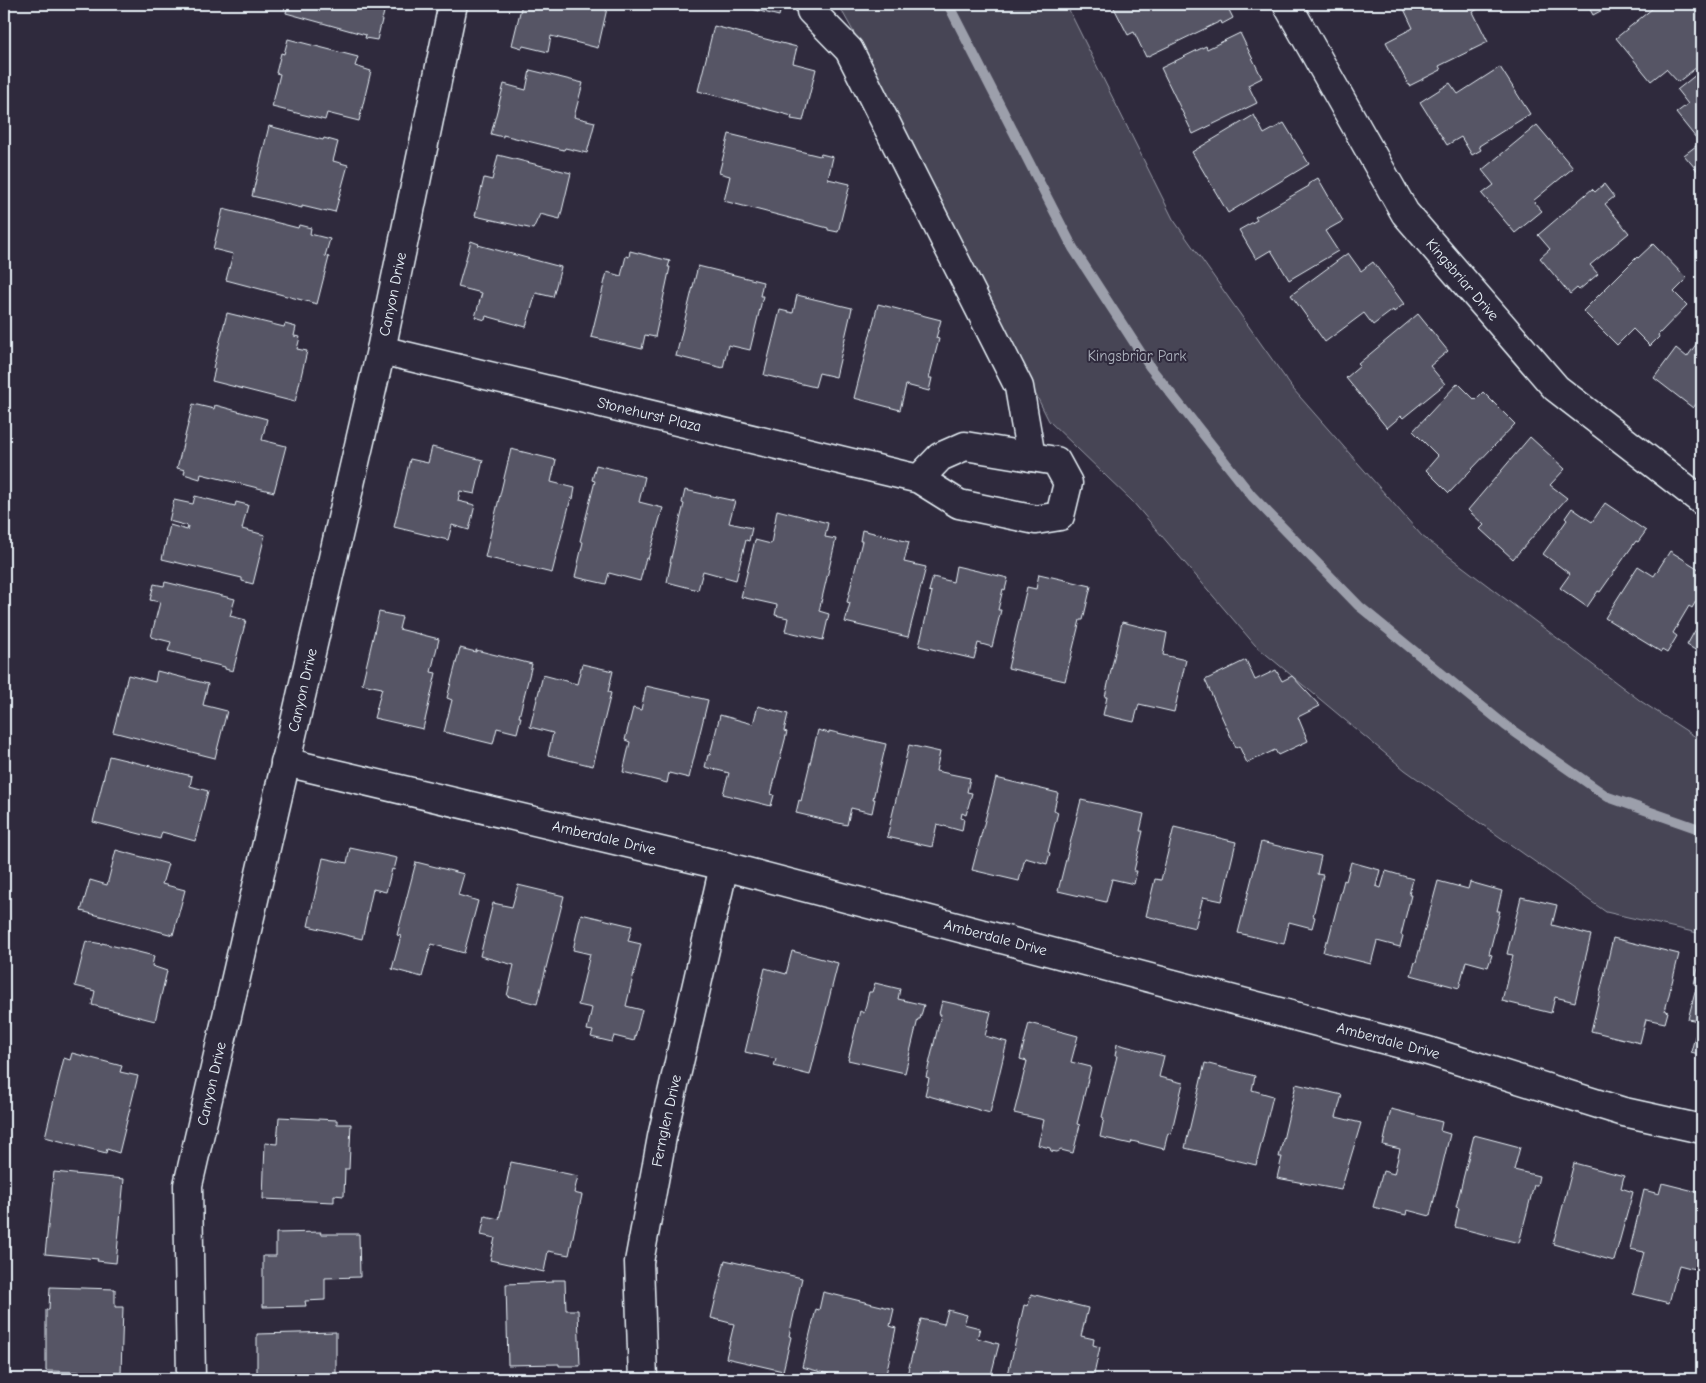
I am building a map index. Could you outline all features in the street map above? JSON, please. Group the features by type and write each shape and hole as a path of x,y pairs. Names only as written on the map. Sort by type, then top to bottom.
{"street":[{"name":"Canyon Drive","path":"191,1379 188,1185 381,350 453,4"},
{"name":"Kingsbriar Drive","path":"1287,4 1405,213 1556,388 1702,500"},
{"path":"811,11 849,50 1019,388 1031,457"},
{"name":"Stonehurst Plaza","path":"381,350 919,480 959,504 1036,520 1060,516 1068,483 1056,462 965,446 940,457 919,480"},
{"name":"Amberdale Drive","path":"285,762 724,866 1418,1049 1624,1112 1702,1129"},
{"name":"Fernglen Drive","path":"643,1379 638,1262 662,1137 724,866"}],"green space":[{"name":"Kingsbriar Park","path":"838,4 1066,4 1173,219 1293,389 1422,536 1642,702 1702,741 1702,934 1606,912 1405,770 1255,645 1132,501 1049,421 877,74"}],"building":[{"path":"288,4 386,4 377,40 365,38 366,35 286,13"},
{"path":"522,4 608,4 598,48 551,36 548,52 512,45"},
{"path":"732,4 782,4 779,16"},
{"path":"1112,4 1226,4 1233,18 1222,24 1221,21 1146,57 1134,32 1128,35"},
{"path":"1415,4 1486,4 1473,12 1488,42 1439,66 1441,70 1409,86 1386,42 1413,28 1404,9"},
{"path":"1587,4 1621,4 1610,10 1608,7 1593,15"},
{"path":"1658,4 1681,4 1685,8 1690,4 1702,4 1702,63 1678,82 1666,69 1651,81 1616,38"},
{"path":"714,26 797,47 793,63 816,69 803,121 791,119 792,116 698,91"},
{"path":"1240,33 1262,78 1248,85 1257,103 1193,134 1161,68 1206,46 1207,49"},
{"path":"288,39 358,57 355,66 371,71 359,121 327,113 325,120 272,107 280,74 276,73 281,53 284,54"},
{"path":"1500,67 1530,114 1479,146 1481,150 1472,155 1461,137 1447,145 1420,102 1450,83 1458,94"},
{"path":"530,70 583,83 574,117 595,122 587,153 565,148 564,150 503,135 503,137 491,134 504,84 526,90"},
{"path":"1702,70 1701,175 1684,155 1700,143 1676,113 1688,104 1677,90"},
{"path":"1254,115 1264,134 1284,123 1309,164 1228,213 1192,152"},
{"path":"1537,125 1573,168 1533,201 1542,211 1515,233 1482,194 1494,185 1482,170"},
{"path":"269,126 338,142 333,161 348,165 335,212 302,206 302,208 252,196"},
{"path":"729,134 820,156 821,154 833,157 828,179 850,184 838,232 724,201 730,176 719,173"},
{"path":"498,155 571,173 560,219 540,214 533,229 475,216 484,178 492,180"},
{"path":"1318,178 1343,221 1325,231 1338,251 1289,280 1271,250 1256,259 1239,230 1257,220 1255,217 1309,186 1308,184"},
{"path":"1604,184 1614,197 1605,204 1629,233 1590,265 1598,274 1579,290 1577,288 1570,294 1540,258 1550,249 1538,235 1592,189 1595,192"},
{"path":"223,209 298,228 299,225 311,228 310,234 330,239 325,256 329,257 317,304 226,280 233,254 213,249"},
{"path":"471,241 478,245 561,267 553,297 536,293 526,327 486,316 485,320 475,317 482,293 458,287"},
{"path":"1653,244 1687,279 1674,292 1687,305 1650,346 1633,329 1617,345 1583,311 1637,257"},
{"path":"630,251 670,261 655,337 645,335 642,349 591,337 607,272 621,276 626,256 629,257"},
{"path":"1348,253 1361,271 1373,262 1404,304 1373,325 1364,313 1325,342 1291,295"},
{"path":"698,266 763,282 760,296 763,296 750,350 728,345 723,368 676,356"},
{"path":"797,295 852,308 836,377 819,373 815,387 764,375 780,310 793,313"},
{"path":"878,304 941,320 936,338 939,339 929,378 932,378 929,391 906,385 900,410 854,398"},
{"path":"227,313 284,327 285,324 296,327 294,336 300,337 297,349 307,351 295,402 212,381 215,369 213,368"},
{"path":"1418,314 1448,351 1430,366 1445,384 1403,418 1401,416 1387,428 1346,378 1360,366 1358,364"},
{"path":"1702,336 1702,397 1693,408 1654,378 1676,348 1687,357"},
{"path":"1458,383 1475,400 1483,392 1515,424 1449,493 1426,470 1438,456 1413,431"},
{"path":"193,404 214,409 215,405 267,419 262,440 286,446 274,492 201,474 200,479 184,474 185,470 177,468"},
{"path":"1530,437 1565,469 1550,485 1567,498 1513,559 1480,529 1484,525 1468,510"},
{"path":"432,447 483,460 475,494 460,491 458,501 475,505 469,530 452,525 448,540 394,527 410,459 428,463"},
{"path":"511,449 556,460 551,482 575,488 552,573 485,557"},
{"path":"596,465 645,477 639,502 663,508 640,581 609,573 606,584 575,577 583,542 580,541 595,481 592,480"},
{"path":"685,490 735,501 729,523 752,528 749,541 746,540 736,580 703,571 698,590 667,582 684,504 682,503"},
{"path":"195,496 235,506 236,502 248,505 242,529 265,535 253,584 242,581 242,578 162,559 170,525 187,530 188,526 169,521 174,500 193,504"},
{"path":"1605,503 1646,531 1638,542 1636,541 1587,607 1560,588 1570,574 1543,554 1567,520 1565,518 1572,508 1592,522"},
{"path":"777,510 828,523 825,537 836,539 819,611 829,614 823,640 785,631 788,618 775,615 777,605 741,597 755,540 771,544"},
{"path":"862,530 909,542 904,562 926,567 908,637 845,622 850,603 847,602 862,541 860,541"},
{"path":"1670,551 1702,571 1702,591 1692,608 1689,606 1673,633 1677,636 1667,653 1662,650 1661,652 1605,618 1638,566 1654,576"},
{"path":"956,566 1008,578 998,610 1001,610 992,647 978,643 974,659 919,646 932,592 929,591 933,577 953,582"},
{"path":"1039,574 1091,586 1083,620 1080,620 1065,681 1008,668 1027,587 1036,589"},
{"path":"165,582 235,599 230,616 246,620 233,671 225,669 225,667 200,661 200,659 168,651 171,642 151,637 160,602 150,600 154,584 164,586"},
{"path":"379,612 402,617 399,629 439,639 431,672 436,673 423,729 374,718 382,688 362,684"},
{"path":"1702,618 1702,654 1687,645"},
{"path":"1122,622 1167,633 1163,655 1186,660 1174,712 1139,704 1134,722 1103,715 1107,697 1105,697"},
{"path":"460,648 476,652 476,650 532,664 517,733 497,728 493,744 444,732 452,700 447,698"},
{"path":"1246,660 1255,680 1276,670 1282,681 1292,676 1320,706 1298,717 1308,741 1278,755 1275,750 1247,763 1239,746 1236,748 1205,680"},
{"path":"1702,661 1702,674 1696,671"},
{"path":"582,664 613,671 608,692 611,693 593,766 548,755 553,733 530,727 543,675 577,684"},
{"path":"157,671 208,684 203,705 227,711 215,758 113,732 128,675 155,682"},
{"path":"646,686 708,700 689,778 669,773 667,783 623,772 630,742 625,740 633,708 641,710"},
{"path":"758,706 788,714 784,731 787,732 771,794 774,795 771,806 723,794 729,773 705,767 720,715 753,724"},
{"path":"818,730 886,744 873,799 875,799 872,813 851,808 847,825 796,813 799,800 801,801"},
{"path":"909,745 940,752 936,771 970,778 967,792 972,793 966,815 962,813 961,818 964,819 962,831 937,824 932,847 887,837"},
{"path":"109,756 192,776 190,786 208,791 195,841 162,832 160,839 93,822"},
{"path":"996,778 1058,793 1054,810 1058,812 1048,852 1050,853 1047,864 1025,858 1019,881 972,870"},
{"path":"1081,800 1144,814 1140,831 1143,831 1134,871 1137,871 1134,884 1112,879 1106,902 1058,891"},
{"path":"1174,827 1236,842 1222,901 1203,897 1195,928 1146,916 1155,879 1161,880"},
{"path":"1261,842 1321,856 1317,874 1323,875 1312,928 1289,922 1284,944 1238,933"},
{"path":"350,848 397,858 386,892 373,889 362,939 308,926 323,858 347,863"},
{"path":"116,850 168,864 162,884 185,890 173,935 81,911 90,880 107,885"},
{"path":"416,862 464,874 458,895 478,901 464,953 431,944 422,977 392,969 401,936 397,935"},
{"path":"1351,862 1380,870 1376,886 1381,888 1386,871 1413,879 1400,947 1377,941 1371,964 1323,952 1326,941 1328,941 1344,880 1346,881"},
{"path":"1438,881 1468,889 1470,882 1502,891 1497,911 1500,911 1489,954 1492,955 1488,967 1466,961 1459,988 1411,975"},
{"path":"518,885 564,896 537,1004 507,996 514,965 480,956 493,903 512,907"},
{"path":"1521,897 1557,905 1552,925 1591,935 1575,1002 1555,997 1551,1013 1502,1001 1513,955 1507,954"},
{"path":"581,914 632,926 628,941 641,944 626,1006 642,1010 634,1041 614,1036 612,1042 591,1037 593,1031 587,1030 592,1008 578,1005 590,954 573,950"},
{"path":"1613,938 1679,954 1665,1011 1668,1012 1665,1023 1646,1019 1640,1043 1591,1031"},
{"path":"86,941 154,956 152,966 167,971 155,1021 92,1005 95,991 75,986"},
{"path":"792,951 838,963 810,1075 774,1066 776,1059 745,1052 765,968 786,974"},
{"path":"1699,964 1702,965 1702,1055 1691,1052 1699,1021 1688,1019 1697,985 1694,984"},
{"path":"875,983 900,989 898,999 924,1005 920,1019 918,1019 905,1073 848,1060 860,1011 864,1013 869,992 872,992"},
{"path":"942,1001 991,1012 985,1036 1007,1042 990,1113 925,1095 929,1078 926,1077 941,1014 939,1014"},
{"path":"1029,1023 1078,1036 1071,1062 1091,1067 1077,1124 1080,1125 1073,1153 1061,1150 1057,1152 1051,1151 1050,1148 1038,1145 1044,1120 1014,1113 1027,1061 1020,1059"},
{"path":"1117,1044 1164,1056 1159,1077 1183,1083 1171,1134 1168,1133 1164,1149 1132,1141 1131,1144 1100,1137 1104,1118 1102,1117 1117,1056 1115,1056"},
{"path":"72,1053 122,1066 120,1072 138,1076 119,1153 107,1149 106,1153 45,1137 64,1058 70,1060"},
{"path":"1205,1063 1255,1076 1252,1090 1273,1096 1256,1165 1185,1148"},
{"path":"1296,1084 1342,1095 1336,1117 1361,1123 1341,1190 1277,1178 1282,1157 1279,1157"},
{"path":"1391,1109 1442,1122 1440,1131 1450,1134 1430,1216 1407,1210 1406,1215 1373,1207 1383,1171 1394,1174 1400,1149 1383,1145"},
{"path":"279,1117 337,1120 337,1124 351,1124 349,1169 345,1169 344,1196 334,1195 334,1202 263,1199 265,1143 277,1144"},
{"path":"1474,1135 1520,1147 1514,1170 1539,1176 1537,1185 1534,1185 1519,1243 1455,1227 1459,1208 1456,1207"},
{"path":"511,1162 578,1176 574,1193 582,1195 569,1255 548,1251 544,1272 490,1260 495,1238 481,1235 485,1216 499,1219"},
{"path":"1574,1163 1624,1176 1621,1188 1633,1192 1614,1261 1553,1244"},
{"path":"54,1172 124,1179 116,1263 97,1261 98,1259 45,1254"},
{"path":"1662,1183 1702,1193 1700,1216 1702,1217 1702,1271 1679,1265 1669,1303 1633,1294 1644,1252 1630,1249 1644,1190 1659,1194"},
{"path":"321,1232 320,1234 359,1234 360,1277 325,1278 325,1300 305,1301 306,1306 263,1307 263,1256 276,1256 276,1233"},
{"path":"725,1260 802,1278 783,1371 726,1358 734,1324 711,1318"},
{"path":"553,1280 565,1280 566,1310 578,1310 580,1366 559,1366 559,1364 508,1365 506,1284 553,1282"},
{"path":"50,1287 115,1289 115,1307 123,1307 121,1373 46,1371 46,1310 49,1310"},
{"path":"823,1292 894,1309 890,1326 896,1328 885,1379 828,1379 829,1374 802,1367 816,1309 819,1310"},
{"path":"1031,1294 1088,1308 1081,1336 1094,1339 1093,1345 1100,1347 1093,1379 1007,1379 1024,1305 1028,1306"},
{"path":"948,1310 967,1315 964,1324 980,1328 977,1338 999,1344 990,1379 906,1379 921,1319 944,1324"},
{"path":"336,1332 336,1379 257,1379 257,1334"}],"waterway":[{"path":"948,4 1073,248 1150,367 1252,496 1359,606 1506,726 1608,797 1702,830"}]}
